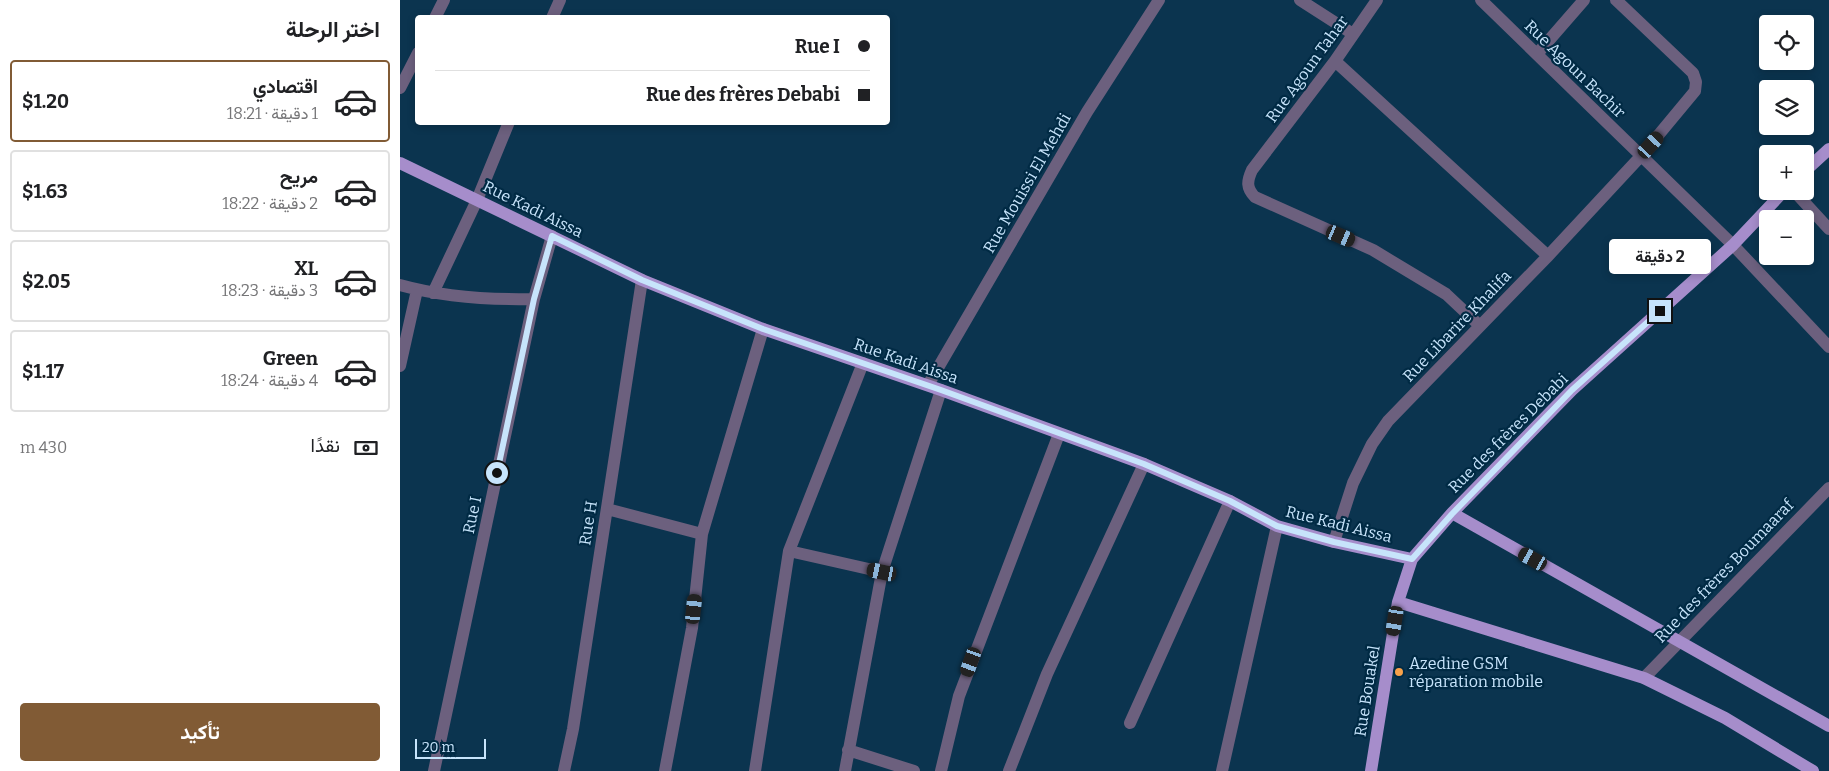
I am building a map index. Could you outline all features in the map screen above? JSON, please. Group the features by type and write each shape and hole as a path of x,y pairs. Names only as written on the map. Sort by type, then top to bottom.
{"main road":[{"path":"1814,162 1829,148"},
{"name":"Rue Kadi Aissa","path":"400,163 642,280 763,329 941,390 1144,464 1230,501 1277,526 1334,542 1412,559"},
{"name":"Rue des frères Debabi","path":"1412,559 1452,514 1572,390 1733,245 1776,200"},
{"path":"1452,514 1829,726"},
{"name":"Rue Bouakel","path":"1371,771 1398,602 1412,559"},
{"path":"1398,602 1644,678 1725,718 1813,771"}],"street":[{"path":"436,15 444,0"},
{"path":"553,15 560,0"},
{"name":"Rue Mouissi El Mehdi","path":"928,386 1087,112 1159,0"},
{"path":"1300,0 1353,34"},
{"name":"Rue Agoun Tahar","path":"1377,0 1263,156 1247,180 1248,188 1255,197 1373,250 1446,294 1478,325"},
{"name":"Rue Agoun Bachir","path":"1481,0 1733,245 1829,347"},
{"path":"1537,54 1584,0"},
{"name":"Rue Libarire Khalifa","path":"1334,542 1353,483 1372,444 1388,420 1478,325 1548,256 1691,99 1695,91 1696,82 1693,74 1682,61 1616,0"},
{"path":"400,88 415,59"},
{"path":"1335,60 1548,256"},
{"path":"433,293 477,200 508,125"},
{"path":"1802,200 1829,229"},
{"name":"Rue I","path":"434,771 534,299 552,236"},
{"name":"Rue H","path":"564,771 642,280"},
{"path":"400,286 433,293 534,299"},
{"path":"400,366 418,290"},
{"path":"665,771 692,628 702,534 763,329"},
{"path":"755,771 789,552 863,363"},
{"path":"846,771 848,750 882,572 941,390"},
{"path":"941,771 959,696 1059,434"},
{"path":"1009,771 1047,674 1144,464"},
{"name":"Rue des frères Boumaaraf","path":"1644,678 1829,488"},
{"path":"1130,723 1230,501"},
{"path":"607,509 702,534"},
{"path":"1222,771 1277,526"},
{"path":"789,552 882,572"},
{"path":"848,750 914,771"}],"place":[{"name":"Azedine GSM réparation mobile","path":"1399,672"}],"route":[{"path":"497,473 534,299 541,280 552,236 642,280 763,329 941,390 1144,464 1230,501 1277,526 1334,542 1412,559 1452,514 1572,390 1660,311"}]}
